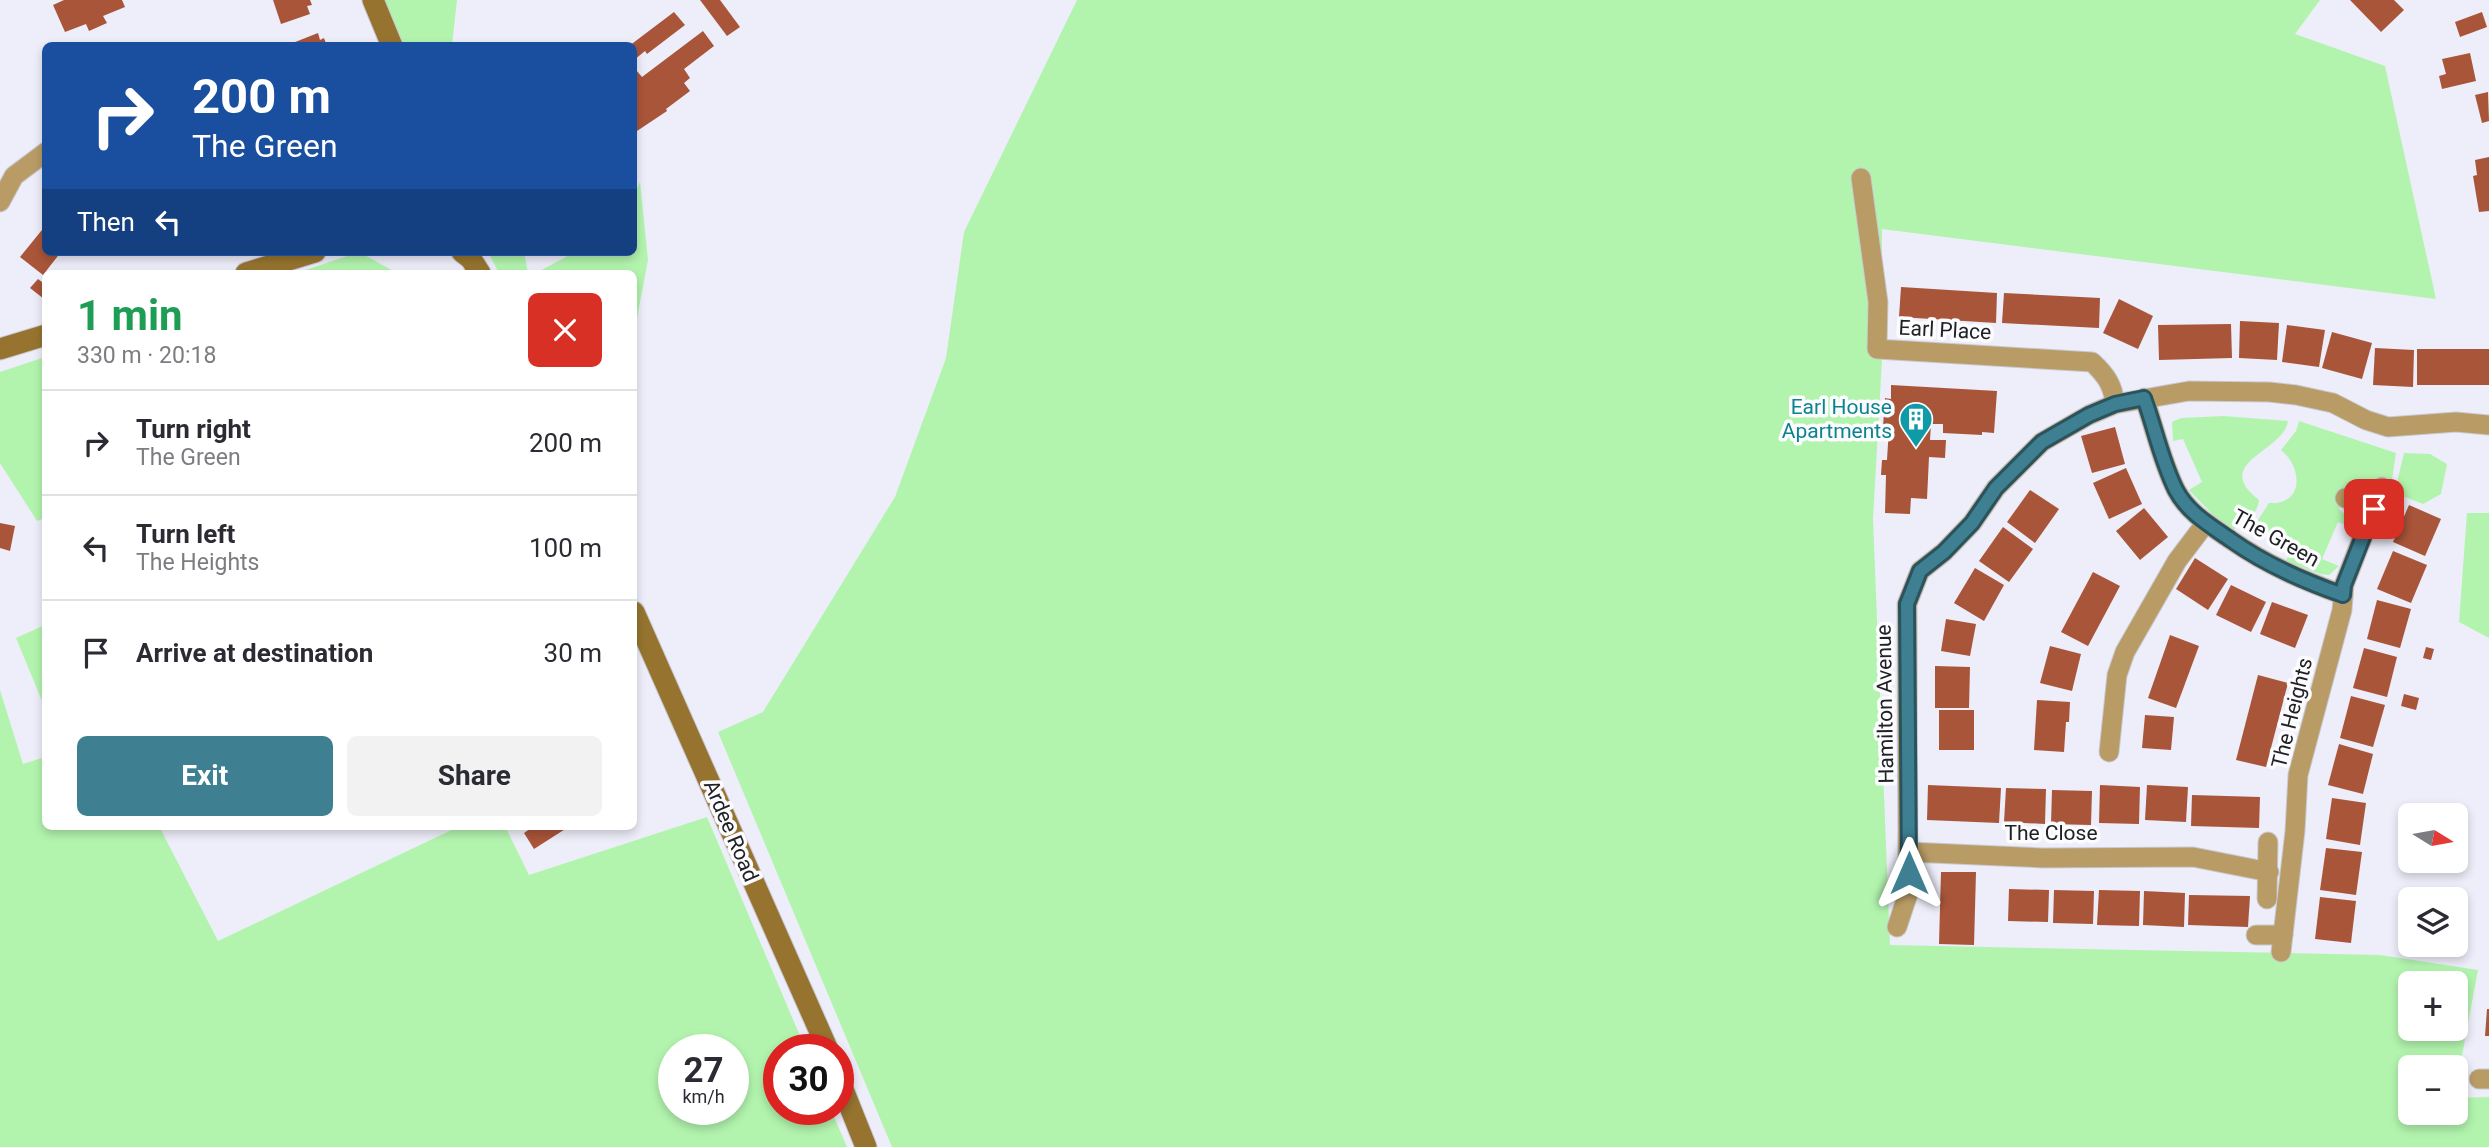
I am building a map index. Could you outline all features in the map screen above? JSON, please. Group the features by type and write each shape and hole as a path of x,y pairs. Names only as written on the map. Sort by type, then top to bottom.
{"main road":[{"path":"373,0 390,42"},
{"path":"256,270 302,256"},
{"path":"467,256 478,270"},
{"path":"0,349 42,336"},
{"name":"Ardee Road","path":"637,619 821,1034"},
{"path":"854,1117 866,1147"}],"street":[{"path":"0,202 14,176 42,155"},
{"name":"Earl Place","path":"1861,178 1878,302 1877,349 2092,362 2106,375 2114,392 2115,404"},
{"name":"Hamilton Avenue","path":"1909,852 1907,604 1920,571 1944,552 1972,523 1996,488 2042,442 2089,415 2115,404 2203,390 2296,395 2333,403 2365,420 2388,427 2456,422 2489,425"},
{"name":"The Green","path":"2144,398 2158,446 2177,492 2205,524 2247,553 2282,572 2343,595"},
{"name":"The Heights","path":"2256,935 2282,944 2294,842 2298,775 2342,610 2344,585 2382,487"},
{"path":"2345,498 2374,509"},
{"path":"2109,752 2117,675 2125,652 2177,561 2205,524"},
{"path":"2267,899 2268,842"},
{"path":"1896,927 1908,894 1909,852"},
{"name":"The Close","path":"1909,852 2043,858 2193,857 2269,872"}],"green space":[{"path":"383,0 457,0 452,42 401,42"},
{"path":"1077,0 2320,0 2295,34 2385,66 2436,299 1882,229 1882,360 1873,519 1890,945 2380,955 2478,970 2468,1023 2468,971 2398,971 2398,1041 2465,1041 2462,1055 2398,1055 2398,1125 2468,1125 2468,1098 2489,1097 2489,1147 892,1147 854,1056 854,1034 845,1034 718,732 763,712 895,497 946,358 964,232"},
{"path":"640,182 648,260 637,318 637,270 542,270 568,256 637,256 637,188"},
{"path":"347,256 366,256 392,270 306,270"},
{"path":"490,256 525,256 527,270 497,270"},
{"path":"42,358 42,519 37,521 0,463 0,372"},
{"path":"2224,416 2288,421 2284,432 2246,466 2242,476 2246,487 2259,500 2258,505 2250,517 2233,530 2217,519 2189,490 2202,482 2183,439 2173,441 2172,422 2181,418"},
{"path":"2299,421 2396,453 2391,487 2377,482 2366,491 2346,488 2339,509 2357,525 2356,529 2338,522 2322,559 2339,566 2329,575 2286,561 2292,547 2254,526 2269,503 2280,502 2294,492 2296,475 2281,450 2296,431"},
{"path":"2404,453 2430,454 2447,464 2441,494 2423,504 2397,494"},
{"path":"2467,513 2489,513 2489,638 2459,622"},
{"path":"42,626 42,701 16,638"},
{"path":"0,690 23,764 42,758 42,830 161,830 218,941 452,830 507,830 529,875 707,817 799,1034 763,1034 763,1125 837,1125 847,1147 0,1147"}],"building":[{"path":"64,0 122,0 125,7 103,16 107,23 89,31 86,24 65,32 53,5"},
{"path":"273,0 310,0 312,5 307,6 310,14 281,24"},
{"path":"700,0 720,0 740,27 727,36"},
{"path":"2350,0 2394,0 2404,10 2381,32"},
{"path":"674,12 685,25 647,54 645,51 637,58 637,42 634,42"},
{"path":"2482,12 2487,27 2460,37 2455,22"},
{"path":"703,31 714,46 684,69 690,78 684,83 690,91 666,109 667,111 637,131 637,71 642,77"},
{"path":"318,33 320,40 324,38 326,42 295,42"},
{"path":"2470,53 2476,81 2442,89 2439,76 2446,74 2442,59"},
{"path":"2488,92 2489,121 2482,123 2475,95"},
{"path":"2489,157 2489,211 2479,212 2473,176 2477,175 2475,160"},
{"path":"42,230 42,256 58,256 47,270 42,270 42,274 20,257"},
{"path":"38,279 42,282 42,297 30,288"},
{"path":"1901,287 1997,293 1996,323 1899,317"},
{"path":"2004,293 2100,298 2099,328 2002,323"},
{"path":"2119,299 2153,316 2138,349 2103,333"},
{"path":"2240,321 2279,323 2277,360 2239,358"},
{"path":"2231,324 2232,358 2159,360 2158,325"},
{"path":"2287,325 2325,330 2319,367 2282,362"},
{"path":"2332,332 2372,343 2362,379 2322,368"},
{"path":"2375,348 2414,350 2413,387 2373,385"},
{"path":"2417,349 2489,349 2489,385 2417,385"},
{"name":"Earl House Apartments","path":"1891,385 1997,391 1994,433 1943,433 1943,424 1931,424 1930,440 1946,440 1945,458 1929,457 1927,499 1911,498 1910,514 1885,513 1886,475 1881,475 1882,460 1887,460 1889,427 1883,427 1885,398 1891,399"},
{"path":"2115,427 2125,464 2092,473 2081,436"},
{"path":"2126,468 2142,504 2109,519 2093,483"},
{"path":"2030,490 2059,509 2035,543 2007,522"},
{"path":"2409,505 2441,519 2425,556 2393,542"},
{"path":"2144,508 2168,537 2140,560 2116,531"},
{"path":"0,523 15,526 10,551 0,548"},
{"path":"2003,527 2033,549 2009,582 1979,561"},
{"path":"2393,551 2427,565 2411,603 2377,589"},
{"path":"2195,558 2228,579 2208,610 2176,589"},
{"path":"1975,568 2004,585 1984,621 1954,603"},
{"path":"2093,572 2120,586 2088,646 2061,632"},
{"path":"2231,585 2266,602 2251,632 2216,615"},
{"path":"2377,600 2411,609 2400,648 2367,639"},
{"path":"2272,602 2308,615 2295,648 2260,634"},
{"path":"1946,619 1976,624 1970,656 1941,651"},
{"path":"2170,635 2199,646 2176,708 2148,698"},
{"path":"2050,646 2081,654 2072,691 2040,683"},
{"path":"2426,647 2434,649 2431,660 2423,658"},
{"path":"2364,648 2397,657 2387,697 2353,688"},
{"path":"1935,666 1970,667 1969,708 1935,708"},
{"path":"2258,675 2288,683 2266,767 2236,760"},
{"path":"2404,694 2419,698 2416,710 2401,706"},
{"path":"2351,696 2385,705 2373,747 2340,738"},
{"path":"2037,700 2070,702 2064,752 2034,750"},
{"path":"1939,710 1974,710 1974,750 1939,750"},
{"path":"2145,715 2174,717 2171,750 2142,748"},
{"path":"2339,744 2373,754 2363,794 2328,785"},
{"path":"1928,785 2001,788 1999,823 1927,820"},
{"path":"2100,785 2140,787 2139,824 2099,823"},
{"path":"2147,785 2188,787 2186,822 2145,820"},
{"path":"2006,788 2046,789 2045,824 2004,822"},
{"path":"2052,790 2092,791 2091,825 2051,824"},
{"path":"2192,795 2260,797 2259,828 2191,826"},
{"path":"2332,798 2366,803 2360,845 2326,839"},
{"path":"528,830 564,830 534,849 524,833"},
{"path":"2326,848 2362,852 2356,895 2320,890"},
{"path":"1941,872 1976,872 1974,945 1939,944"},
{"path":"2009,889 2049,890 2048,922 2008,921"},
{"path":"2054,890 2094,891 2093,924 2053,923"},
{"path":"2099,890 2140,891 2139,926 2097,925"},
{"path":"2144,891 2185,893 2184,927 2143,925"},
{"path":"2189,895 2250,896 2248,927 2188,925"},
{"path":"2320,897 2356,901 2351,943 2315,939"},
{"path":"2487,1009 2489,1036 2485,1036"}],"place":[{"name":"Earl House Apartments","path":"1916,449"}],"route":[{"path":"1909,873 1907,604 1920,571 1944,552 1972,523 1996,488 2042,442 2089,415 2115,404 2144,398 2158,446 2177,492 2205,524 2247,553 2282,572 2343,595 2344,585 2374,509"}]}
